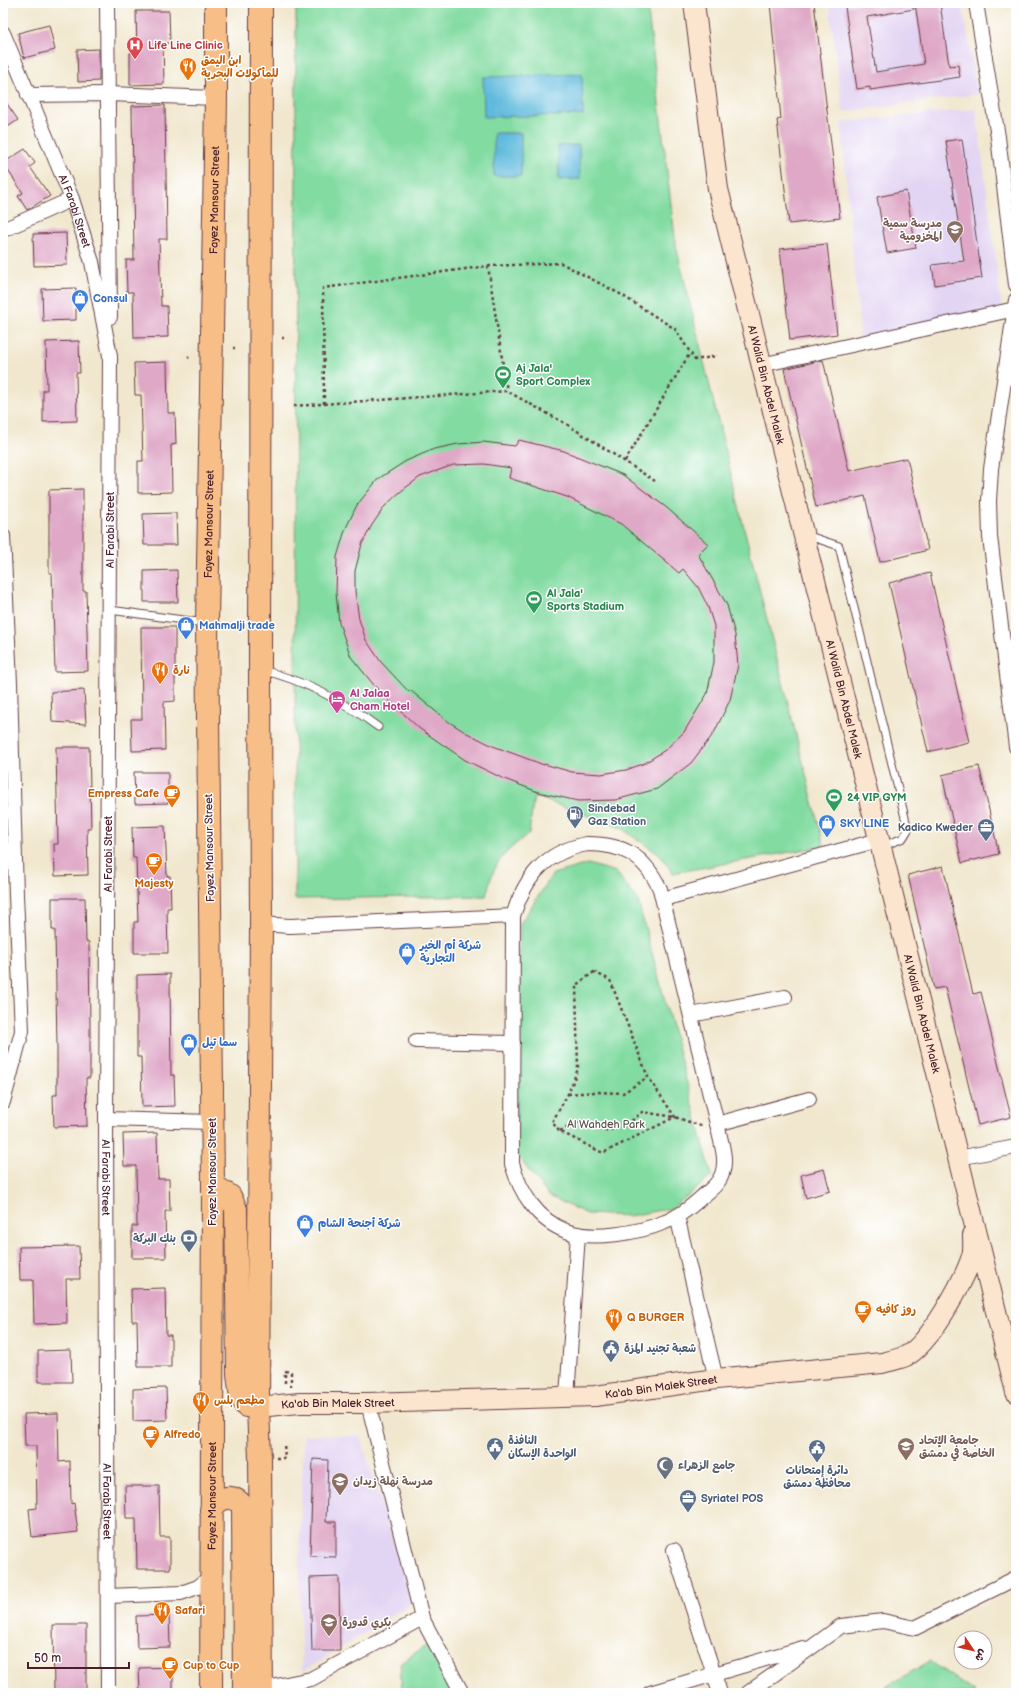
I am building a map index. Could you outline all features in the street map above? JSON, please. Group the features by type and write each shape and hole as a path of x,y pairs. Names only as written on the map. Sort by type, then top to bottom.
{"highway":[{"name":"Fayez Mansour Street","path":"212,1693 211,1510 213,1185 207,623 216,98 216,3"},
{"path":"256,1692 261,924 261,3"},
{"path":"213,1185 225,1192 234,1202 236,1209 238,1374 241,1398 246,1406 258,1407"},
{"path":"211,1510 219,1500 230,1497 236,1499 244,1507 256,1692"}],"main road":[{"name":"Al Walid Bin Abdel Malek","path":"694,3 718,188 1016,1392"},
{"name":"Ka'ab Bin Malek Street","path":"258,1407 291,1404 595,1396 716,1379 882,1363 907,1356 925,1339 955,1295 973,1255 974,1221"}],"street":[{"path":"107,3 110,356"},
{"path":"976,3 998,137 1016,285"},
{"name":"Al Farabi Street","path":"3,33 72,199 92,262 110,356 110,610 106,1119 109,1596 108,1693"},
{"path":"28,95 108,94 216,98"},
{"path":"3,230 72,199"},
{"path":"762,365 1015,305 991,469 989,501 990,537 1016,747"},
{"path":"3,536 10,683 16,895 22,1031 3,1102"},
{"path":"663,899 880,843"},
{"path":"587,844 602,844 616,847 630,853 642,861 655,879 663,899 725,1160 722,1174 715,1186 677,1216 665,1222 640,1229 605,1235 578,1234 565,1231 552,1224 525,1196 515,1175 512,1164 513,916 516,904 528,882 546,861 558,853 572,847 587,844"},
{"path":"261,924 290,926 513,916"},
{"path":"691,1015 785,997"},
{"path":"416,1041 513,1043"},
{"path":"718,1128 809,1099"},
{"path":"106,1119 212,1122"},
{"path":"958,1158 1016,1147"},
{"path":"677,1216 716,1379"},
{"path":"567,1397 578,1234"},
{"path":"368,1403 422,1618 462,1693"},
{"path":"674,1550 720,1693"},
{"path":"109,1596 180,1593 198,1587 211,1576"},
{"path":"748,1693 841,1626 883,1620 915,1628 1016,1578"},
{"path":"256,1692 311,1679 422,1618"},
{"path":"654,1692 812,1646"}],"lane":[{"path":"804,535 839,546 908,830 903,838 880,843"},
{"path":"110,610 207,623"},
{"path":"260,669 293,679 328,694 378,727"}],"path":[{"path":"324,404 323,288 488,266 561,263 620,294 675,329 695,360 717,356"},
{"path":"488,266 507,391"},
{"path":"624,461 690,352"},
{"path":"294,406 507,391 568,425 655,480"},
{"path":"594,972 610,980 648,1077 675,1117 603,1153 559,1131 552,1122 568,1094 578,1069 576,985 594,972"},
{"path":"568,1094 595,1092 623,1093 648,1077"},
{"path":"559,1131 582,1121 608,1131 628,1124 642,1112 675,1117 718,1128"},
{"path":"285,1383 285,1371 291,1372 291,1404"},
{"path":"284,1443 285,1455"}],"shaded area":[{"path":"829,3 962,3 978,94 843,112"},
{"path":"976,109 1002,310 861,345 841,122"},
{"path":"304,1435 360,1436 413,1602 302,1672 299,1558"}],"green space":[{"name":"Aj Jala' Sport Complex","path":"296,3 647,3 676,246 745,532 824,846 673,873 660,855 621,828 534,796 529,833 512,847 500,860 489,884 486,896 295,899"},
{"name":"Al Wahdeh Park","path":"588,864 616,872 638,901 712,1176 672,1208 629,1216 587,1214 549,1196 515,1153 520,924 553,874"},
{"path":"427,1645 452,1693 402,1693 400,1663"},
{"path":"930,1661 975,1693 875,1693"}],"water":[{"path":"582,74 583,115 484,117 483,77"},
{"path":"494,133 521,133 521,176 494,176"},
{"path":"579,145 580,179 559,180 558,146"}],"building":[{"path":"770,3 814,3 840,218 789,224 777,120 781,119"},
{"path":"862,3 913,3 914,9 867,17 876,72 924,64 915,3 940,3 949,66 958,65 960,77 870,90 870,87 857,89 845,7"},
{"path":"136,11 169,11 170,43 163,43 164,84 130,85 130,53 137,53"},
{"path":"49,25 55,50 24,58 18,33"},
{"path":"99,49 99,81 78,82 77,50"},
{"path":"3,98 18,120 3,130"},
{"path":"165,105 167,239 159,239 161,306 167,306 168,337 134,338 133,292 127,292 126,260 134,260 132,106"},
{"path":"962,139 982,278 935,285 932,265 964,261 946,141"},
{"path":"25,149 35,163 30,167 50,196 27,210 18,196 23,193 3,163"},
{"path":"906,191 916,248 887,253 877,197"},
{"path":"66,233 67,265 34,266 33,234"},
{"path":"827,244 837,334 790,340 780,249"},
{"path":"76,288 76,320 43,321 42,289"},
{"path":"79,341 80,373 76,373 77,421 43,422 43,390 47,390 46,342"},
{"path":"823,360 849,471 907,458 928,550 880,562 865,496 816,507 784,369"},
{"path":"167,362 168,413 175,413 176,444 171,445 172,492 138,493 138,461 143,461 141,395 135,395 134,363"},
{"path":"519,440 564,451 623,475 667,508 708,544 698,554 727,605 735,635 738,665 730,700 714,733 691,763 657,789 615,800 578,801 538,792 502,778 465,760 420,729 378,690 351,657 339,623 336,593 337,557 345,530 357,505 378,479 406,461 434,449 458,444 484,442 515,446","holes":["484,464 511,468 509,478 567,497 621,524 679,573 683,569 698,587 708,607 714,626 714,662 707,694 684,732 665,750 645,763 626,770 601,774 572,772 544,765 493,746 465,732 446,720 410,690 409,692 381,662 366,640 359,619 355,591 355,571 362,544 372,525 385,506 400,492 420,477 453,465"]},
{"path":"83,489 83,591 86,591 88,671 55,672 52,573 49,573 49,490"},
{"path":"176,513 177,545 144,545 143,514"},
{"path":"177,570 178,602 144,602 144,571"},
{"path":"930,573 969,742 928,752 889,583"},
{"path":"141,627 175,627 175,701 164,702 165,750 132,751 131,719 142,719"},
{"path":"84,690 86,724 52,722 51,692"},
{"path":"56,747 89,747 91,828 87,828 88,875 55,876 54,844 58,844"},
{"path":"979,766 999,854 962,863 942,775"},
{"path":"134,772 168,772 168,803 135,804"},
{"path":"165,826 167,876 170,876 171,908 167,908 168,953 134,953 134,922 138,922 136,858 133,858 132,827"},
{"path":"943,866 973,994 981,992 1011,1117 978,1125 945,987 934,989 908,875"},
{"path":"52,898 85,898 86,942 89,942 90,1026 90,1078 86,1078 87,1126 54,1127 53,1095 57,1095 57,1047 55,930 52,930"},
{"path":"170,974 171,1075 174,1075 175,1106 142,1107 141,1057 137,1057 137,975"},
{"path":"157,1133 158,1179 169,1179 170,1211 165,1211 166,1258 132,1258 132,1226 137,1226 136,1166 124,1166 123,1134"},
{"path":"824,1169 830,1191 806,1198 801,1175"},
{"path":"79,1246 80,1279 66,1279 67,1323 34,1324 33,1280 20,1280 19,1247"},
{"path":"165,1288 166,1335 171,1335 171,1367 138,1367 137,1321 132,1321 131,1289"},
{"path":"71,1350 72,1382 38,1382 38,1351"},
{"path":"166,1388 167,1420 133,1421 133,1389"},
{"path":"58,1413 59,1462 70,1461 71,1504 74,1503 78,1532 32,1537 29,1509 37,1508 36,1446 25,1446 24,1414"},
{"path":"313,1459 328,1460 326,1522 336,1522 336,1557 310,1556"},
{"path":"125,1486 159,1486 160,1537 170,1537 170,1569 137,1569 136,1518 126,1518"},
{"path":"339,1577 340,1651 312,1651 310,1578"},
{"path":"169,1615 170,1647 137,1648 136,1616"},
{"path":"53,1625 86,1625 86,1693 54,1693"},
{"path":"173,1667 173,1693 140,1693 139,1668"}],"place":[{"name":"Life Line Clinic","path":"135,60"},
{"name":"ابن اليمق للمأكولات البحرية","path":"188,81"},
{"name":"مدرسة سمية المخزومية","path":"955,244"},
{"name":"Consul","path":"80,313"},
{"name":"Aj Jala' Sport Complex","path":"503,389"},
{"name":"Al Jala' Sports Stadium","path":"534,614"},
{"name":"Mahmalji trade","path":"186,640"},
{"name":"نارة","path":"160,685"},
{"name":"Al Jalaa Cham Hotel","path":"337,714"},
{"name":"Empress Cafe","path":"172,808"},
{"name":"24 VIP GYM","path":"834,812"},
{"name":"Sindebad Gaz Station","path":"575,829"},
{"name":"SKY LINE","path":"827,838"},
{"name":"Kadico Kweder","path":"986,842"},
{"name":"Majesty","path":"154,876"},
{"name":"شركة أم الخير التجارية","path":"407,966"},
{"name":"سما تيل","path":"189,1057"},
{"name":"شركة أجنحة الشام","path":"305,1238"},
{"name":"بنك البركة","path":"189,1253"},
{"name":"روز كافيه","path":"863,1324"},
{"name":"Q BURGER","path":"614,1332"},
{"name":"شعبة تجنيد المزة","path":"611,1363"},
{"name":"مطعم بلس","path":"201,1415"},
{"name":"Alfredo","path":"151,1449"},
{"name":"النافذة الواحدة الإسكان","path":"495,1461"},
{"name":"جامعة الإتحاد الخاصة في دمشق","path":"906,1461"},
{"name":"دائرة إمتحانات محافظة دمشق","path":"817,1463"},
{"name":"جامع الزهراء","path":"665,1480"},
{"name":"مدرسة نهلة زيدان","path":"340,1496"},
{"name":"Syriatel POS","path":"688,1513"},
{"name":"Safari","path":"162,1625"},
{"name":"بكري قدورة","path":"329,1637"},
{"name":"Cup to Cup","path":"170,1680"}]}
